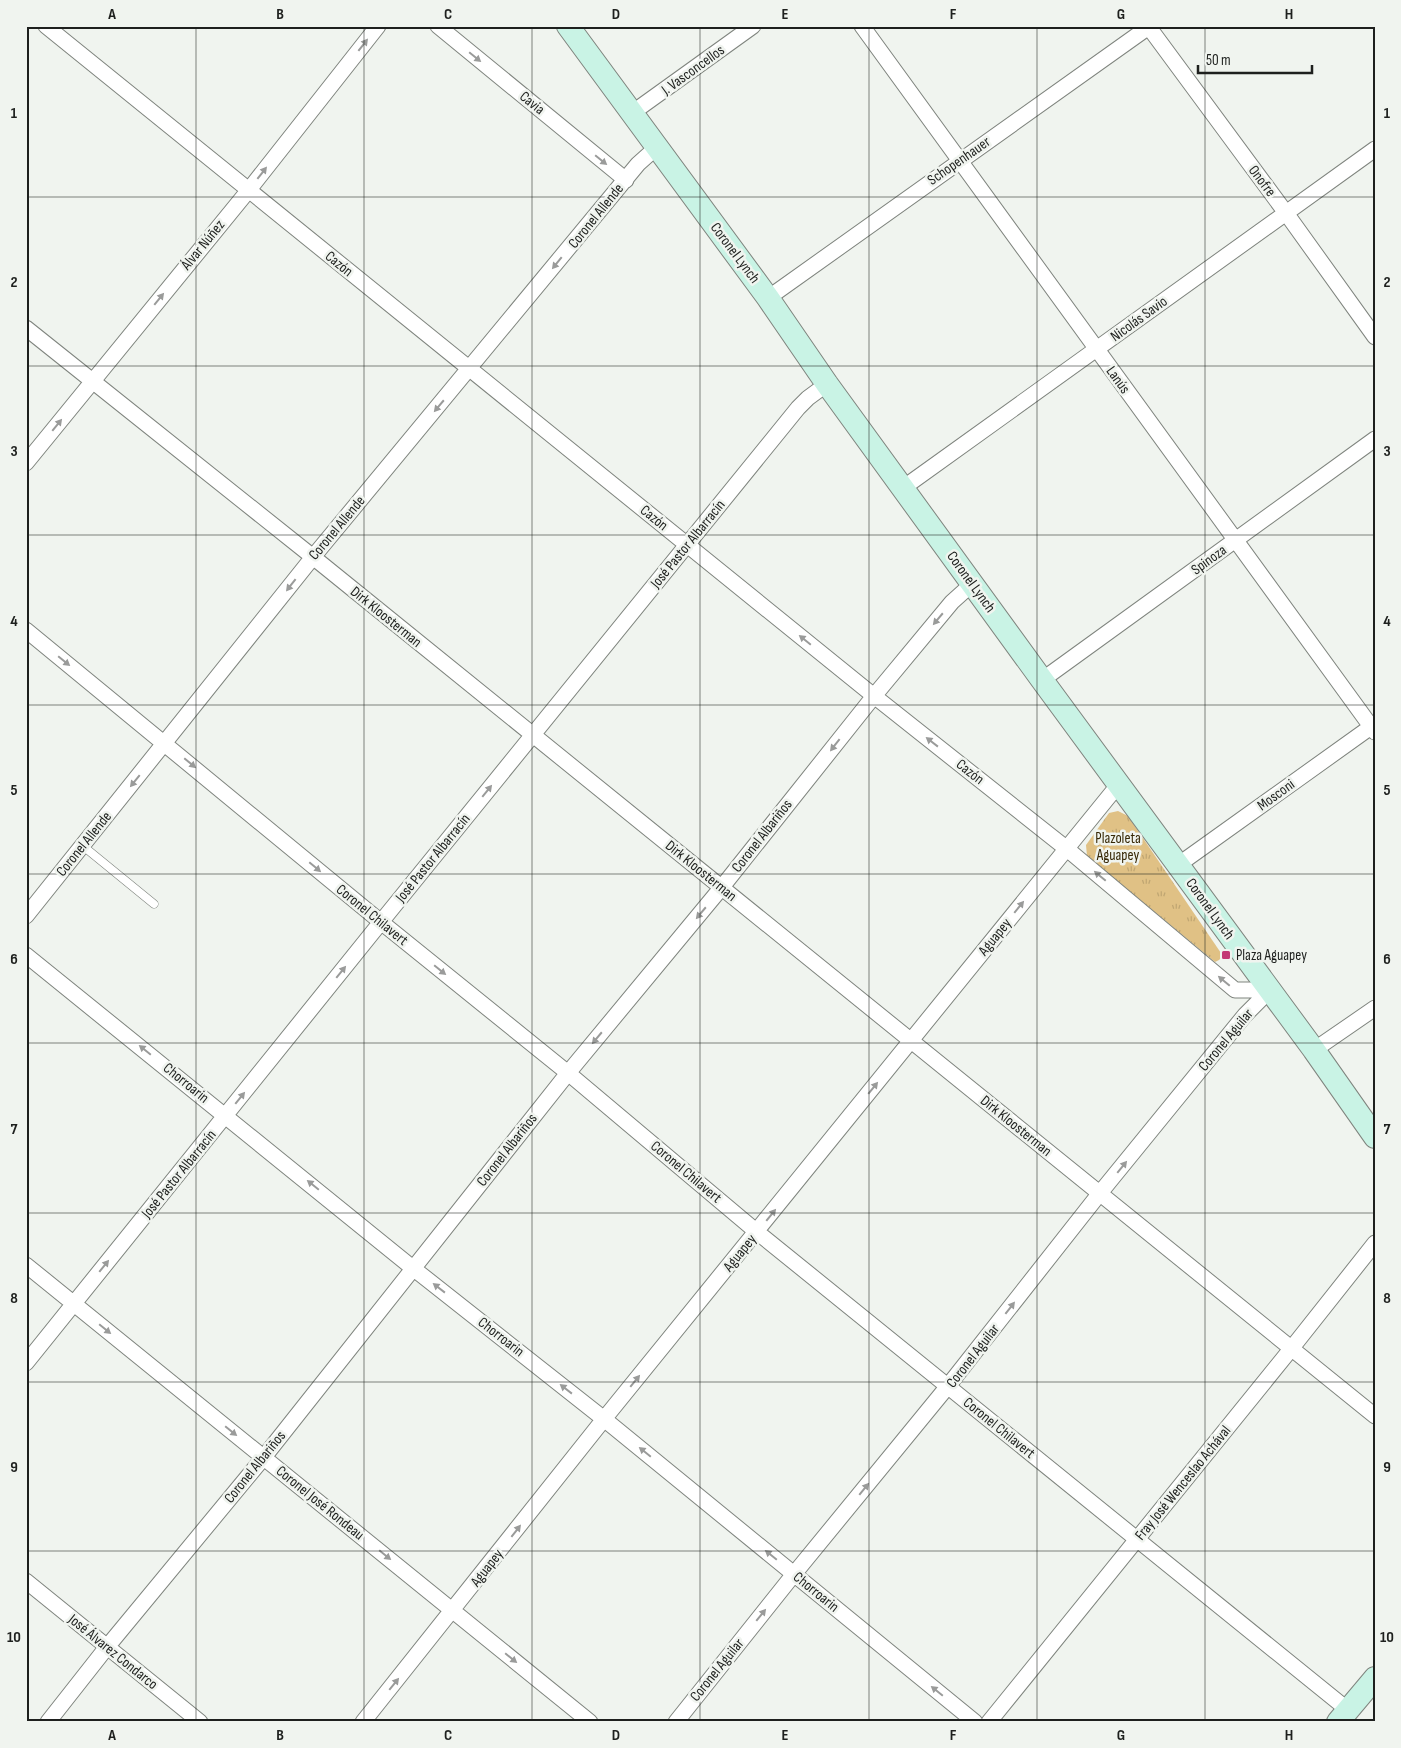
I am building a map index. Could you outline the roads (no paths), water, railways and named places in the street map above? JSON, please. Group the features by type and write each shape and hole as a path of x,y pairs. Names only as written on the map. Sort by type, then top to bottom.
{"street":[{"name":"Cazón","path":"46,26 874,696 1067,848 1235,990 1270,990"},
{"name":"Álvar Núñez","path":"26,463 248,191 378,26"},
{"name":"Cavia","path":"438,26 626,180"},
{"name":"Coronel Lynch","path":"568,26 768,298 827,384 1314,1050 1375,1137"},
{"name":"J. Vasconcellos","path":"632,113 753,26"},
{"name":"Lanús","path":"862,26 1373,728"},
{"name":"Schopenhauer","path":"768,298 1148,27"},
{"name":"Onofre","path":"1148,27 1375,337"},
{"name":"Coronel Allende","path":"26,916 313,557 638,164 657,147"},
{"name":"Nicolás Savio","path":"903,488 1375,149"},
{"name":"Dirk Kloosterman","path":"26,328 313,557 532,736 722,887 910,1042 1375,1416"},
{"name":"José Pastor Albarracín","path":"26,1363 798,408 827,384"},
{"name":"Spinoza","path":"1042,680 1375,439"},
{"name":"Coronel Albariños","path":"48,1722 107,1647 264,1457 568,1073 722,887 874,696 952,602 972,584"},
{"name":"Coronel Chilavert","path":"26,630 568,1073 757,1232 1138,1539 1343,1716"},
{"name":"Mosconi","path":"1178,865 1373,728"},
{"name":"Aguapey","path":"363,1722 604,1419 1119,784"},
{"name":"Chorroarin","path":"26,954 604,1419 975,1722"},
{"name":"Coronel Aguilar","path":"676,1722 1245,1015 1270,990"},
{"path":"1314,1050 1375,1008"},
{"name":"Fray José Wenceslao Achával","path":"989,1722 1291,1350 1375,1243"},
{"name":"Coronel José Rondeau","path":"26,1265 590,1722"},
{"name":"José Álvarez Condarco","path":"26,1581 200,1722"},
{"path":"1343,1716 1375,1678"}],"lane":[{"path":"83,846 154,904"}],"place":[{"name":"Plaza Aguapey","path":"1226,955"}],"park label":[{"name":"Plazoleta Aguapey","path":"1118,846"}]}
